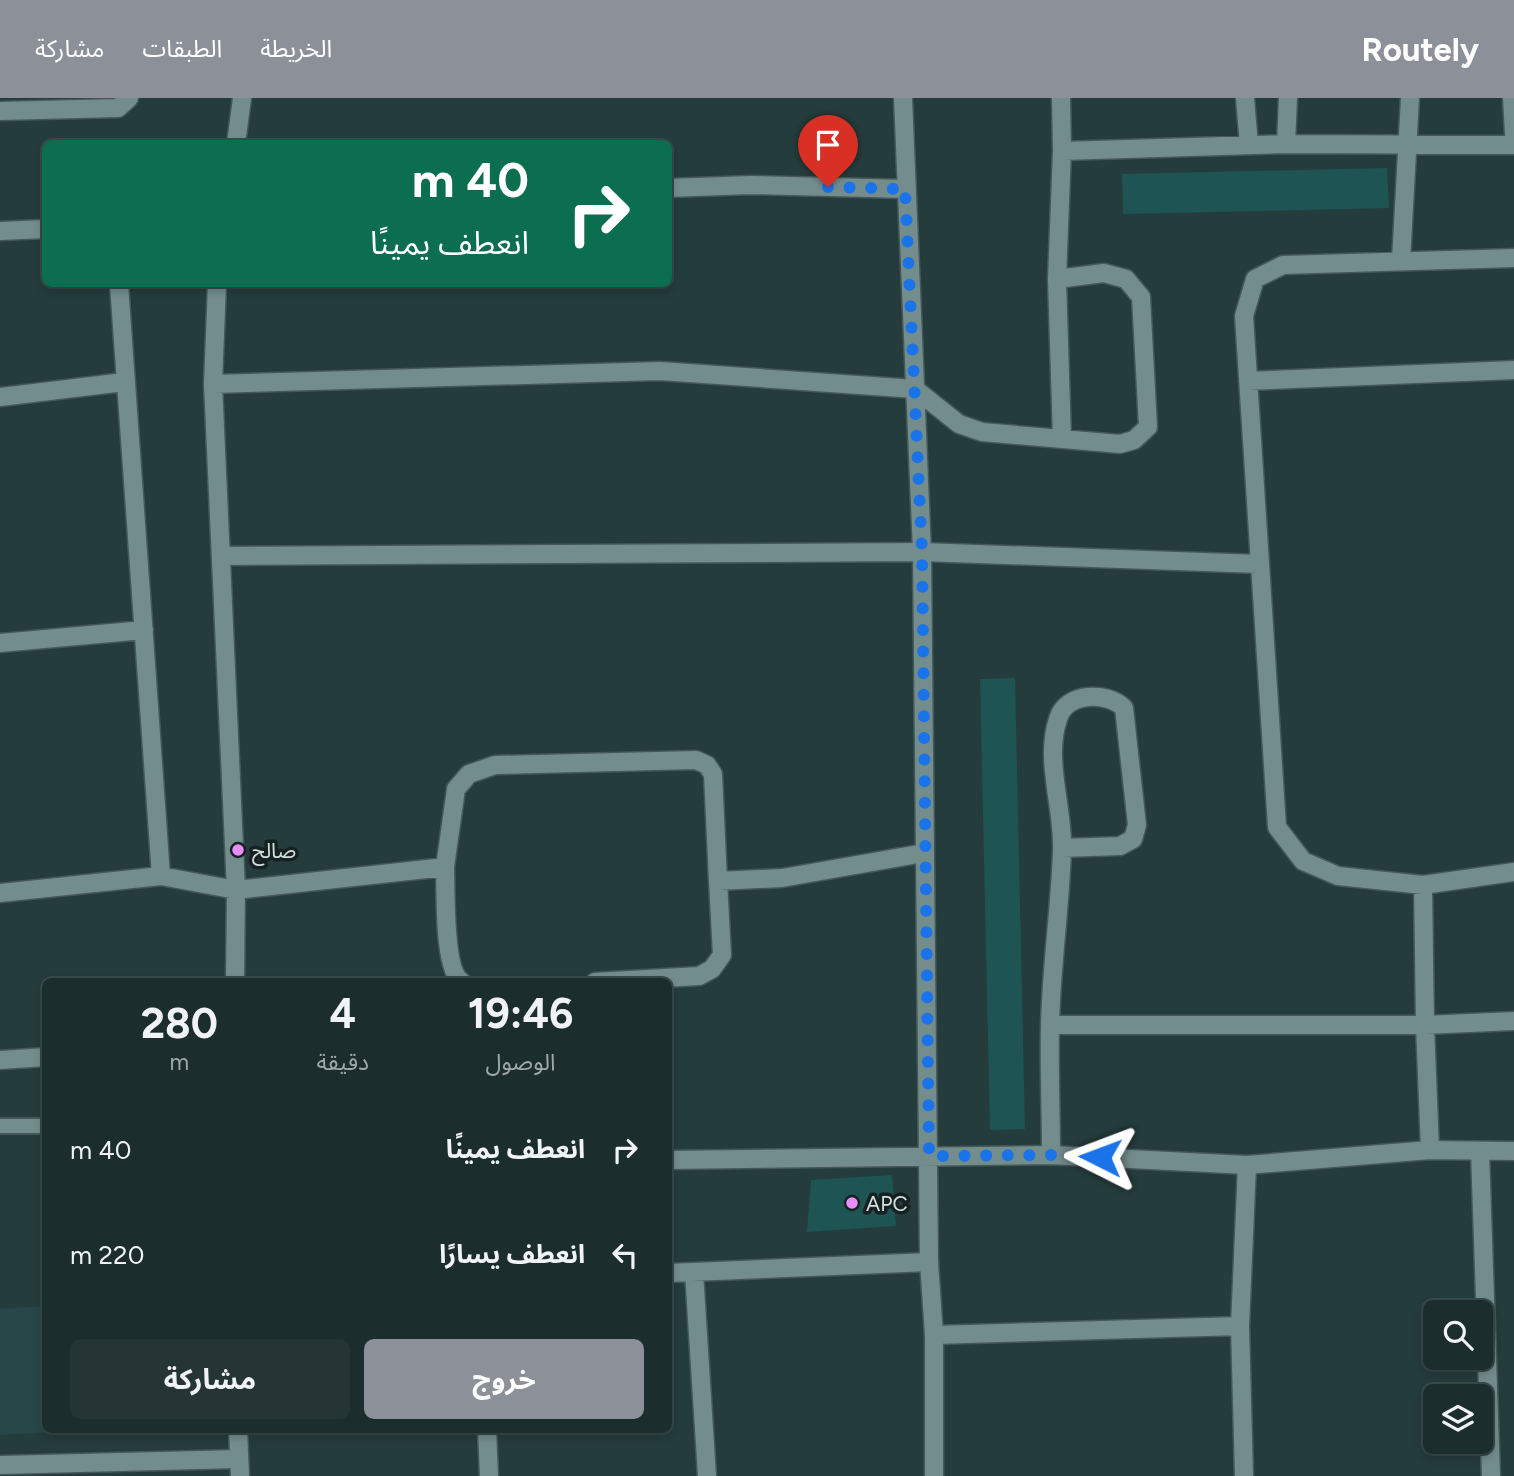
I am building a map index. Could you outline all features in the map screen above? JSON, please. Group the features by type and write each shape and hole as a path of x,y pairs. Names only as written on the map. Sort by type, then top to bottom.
{"street":[{"path":"0,111 118,108 129,98"},
{"path":"237,140 242,98"},
{"path":"903,98 922,552 929,1262 933,1335 934,1476"},
{"path":"1061,98 1062,151 1057,279 1062,439"},
{"path":"1245,98 1249,145"},
{"path":"1286,144 1288,98"},
{"path":"1401,261 1410,98"},
{"path":"1512,98 1514,134"},
{"path":"1062,151 1286,144 1514,145"},
{"path":"672,188 751,185 905,189"},
{"path":"0,231 42,229"},
{"path":"1514,258 1283,265 1255,279 1244,316 1276,827 1303,861 1338,876 1423,885 1514,872"},
{"path":"212,384 660,371 915,389 960,424 982,432 1120,444 1134,440 1148,427 1141,297 1125,279 1104,273 1057,279"},
{"path":"119,287 161,876"},
{"path":"217,287 212,384 236,890 235,978"},
{"path":"1248,381 1514,370"},
{"path":"0,397 124,383"},
{"path":"221,556 922,552 1259,564"},
{"path":"0,643 144,630"},
{"path":"1051,1155 1050,1025 1062,848 1054,763 1058,717 1073,701 1102,696 1116,699 1124,708 1137,825 1133,839 1120,846 1062,848"},
{"path":"457,978 449,961 445,867 456,789 470,774 495,765 696,760 707,765 713,774 722,955 712,968 699,976 665,978"},
{"path":"718,881 782,878 924,853"},
{"path":"0,893 161,876 236,890 445,867"},
{"path":"1423,885 1424,1025 1430,1150"},
{"path":"1050,1025 1424,1025 1514,1021"},
{"path":"0,1060 42,1056"},
{"path":"672,1160 1051,1155 1247,1165 1430,1150 1514,1152"},
{"path":"1480,1151 1491,1476"},
{"path":"1244,1476 1240,1326 1247,1165"},
{"path":"672,1273 929,1262"},
{"path":"694,1272 707,1476"},
{"path":"933,1335 1240,1326"},
{"path":"0,1465 239,1467 239,1433"},
{"path":"487,1433 489,1476"}],"lane":[{"path":"0,1126 42,1126"}],"shaded area":[{"path":"42,1306 42,1433 0,1435 0,1309"}],"building":[{"path":"1387,168 1389,208 1123,214 1122,174"},
{"path":"1015,678 1025,1129 990,1130 980,679"},
{"name":"APC","path":"892,1175 896,1226 807,1232 811,1180"}],"place":[{"name":"صالح","path":"238,850"},
{"name":"APC","path":"852,1203"}],"route":[{"path":"828,187 905,189 922,552 929,1156 1100,1157"}]}
